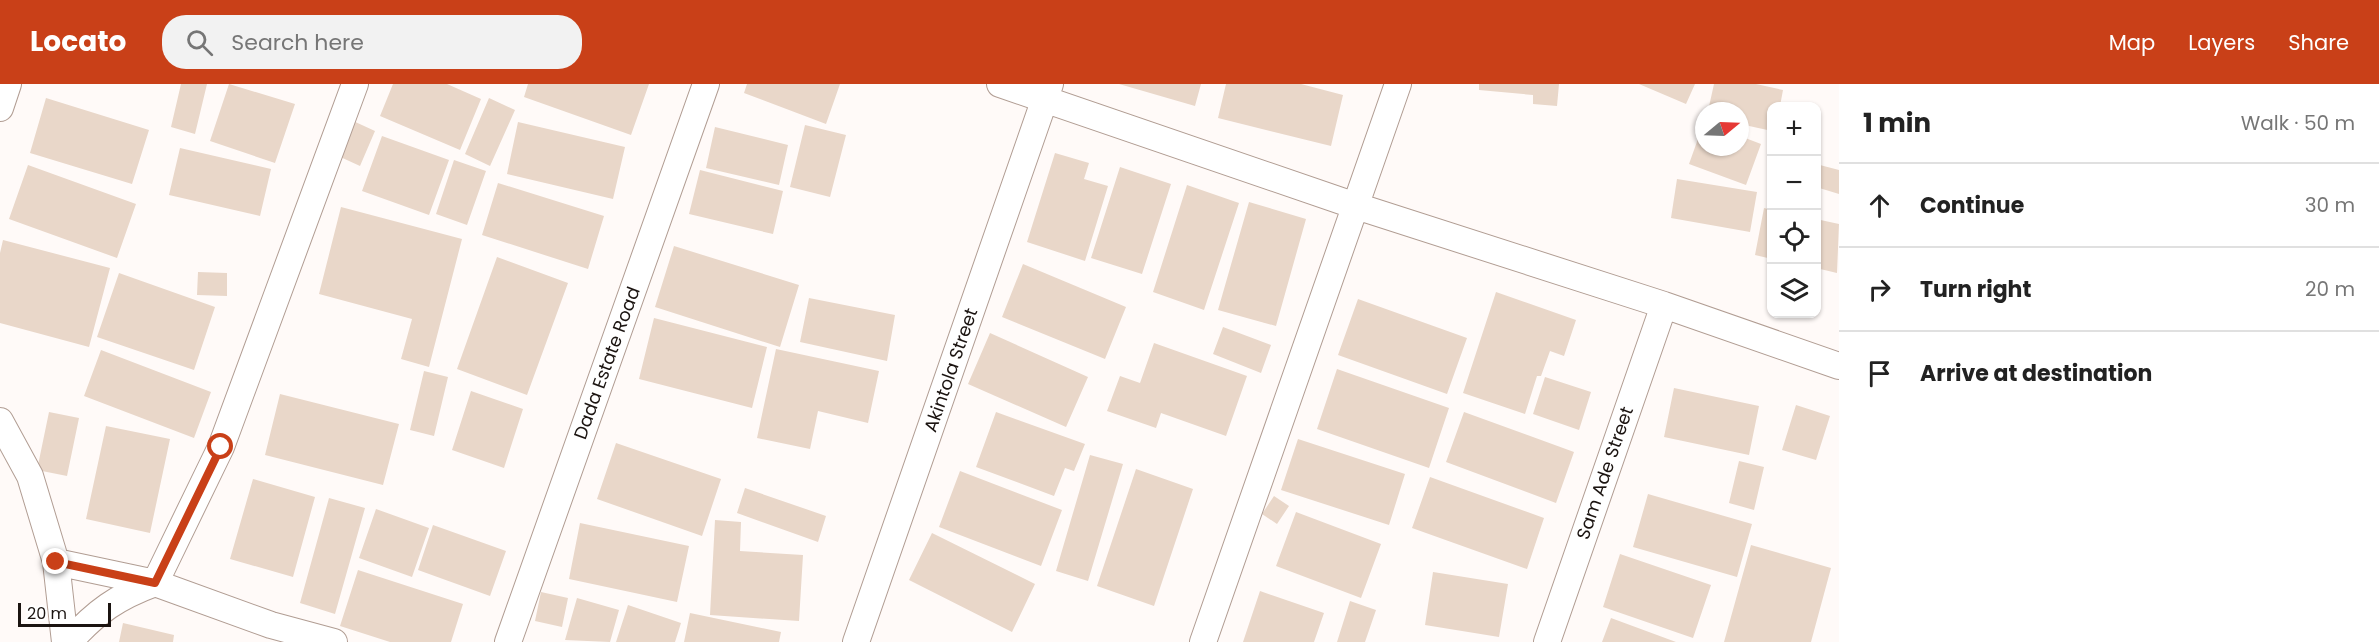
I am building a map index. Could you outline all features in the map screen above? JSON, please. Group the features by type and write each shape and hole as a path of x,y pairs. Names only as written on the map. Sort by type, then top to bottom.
{"street":[{"path":"0,108 8,84"},
{"path":"69,642 92,616 122,595 155,583 221,447 355,84"},
{"name":"Dada Estate Road","path":"508,642 706,84"},
{"path":"1000,84 1048,91 1353,205 1664,305 1839,366"},
{"path":"1203,642 1353,205 1398,84"},
{"name":"Akintola Street","path":"856,642 1048,91"},
{"name":"Sam Ade Street","path":"1547,642 1664,305"},
{"path":"0,421 30,476 56,562 65,642"},
{"path":"56,562 155,583 271,625 334,642"}],"building":[{"path":"181,84 207,84 195,134 171,127"},
{"path":"229,84 295,104 275,163 210,141"},
{"path":"393,84 447,84 481,99 460,150 380,116"},
{"path":"528,84 649,84 631,135 524,97"},
{"path":"747,84 840,84 826,124 744,93"},
{"path":"1119,84 1201,84 1195,106"},
{"path":"1226,84 1301,84 1343,95 1331,146 1218,118"},
{"path":"1479,84 1559,84 1557,106 1533,104 1533,95 1479,90"},
{"path":"1639,84 1695,84 1686,104"},
{"path":"1714,84 1756,84 1783,90 1781,102 1767,102 1767,130 1749,126 1749,102 1710,102"},
{"path":"46,98 149,130 132,184 30,153"},
{"path":"489,98 515,110 490,166 465,154"},
{"path":"351,120 375,131 360,166 336,155"},
{"path":"518,122 625,147 613,199 507,174"},
{"path":"805,125 846,135 830,197 790,187"},
{"path":"715,127 788,145 779,185 706,168"},
{"path":"382,136 449,160 429,215 362,191"},
{"path":"1749,139 1761,144 1746,185 1689,164 1695,147 1695,156 1749,156"},
{"path":"180,148 271,169 260,216 169,195"},
{"path":"1055,153 1089,163 1084,179 1108,186 1085,261 1027,242"},
{"path":"454,160 486,171 467,225 436,214"},
{"path":"28,165 136,204 117,258 9,219"},
{"path":"1821,165 1839,170 1839,194 1821,189"},
{"path":"1120,167 1171,184 1142,274 1091,258"},
{"path":"700,170 783,191 773,234 689,214"},
{"path":"1677,179 1757,192 1750,232 1671,218"},
{"path":"498,183 604,216 588,269 482,235"},
{"path":"1187,185 1239,203 1204,310 1153,292"},
{"path":"1249,202 1306,219 1276,326 1218,310"},
{"path":"341,207 462,239 429,367 401,359 412,319 319,294"},
{"path":"1764,208 1767,209 1767,258 1755,255"},
{"path":"1821,220 1839,224 1837,273 1821,269"},
{"path":"3,240 110,268 89,347 0,323 0,253"},
{"path":"674,246 799,285 780,347 655,307"},
{"path":"497,257 568,283 527,395 457,369"},
{"path":"1023,264 1126,307 1105,359 1002,317"},
{"path":"198,272 227,273 227,296 197,295"},
{"path":"119,273 215,307 194,370 97,337"},
{"path":"1496,292 1576,320 1564,356 1550,351 1541,376 1537,376 1525,414 1463,393"},
{"path":"809,298 895,315 887,361 800,342"},
{"path":"1358,299 1467,338 1447,394 1338,355"},
{"path":"654,318 767,347 752,408 639,379"},
{"path":"1223,327 1271,345 1261,373 1213,354"},
{"path":"990,333 1088,377 1066,427 968,384"},
{"path":"1154,343 1247,376 1226,436 1161,413 1156,428 1107,411 1120,376 1140,383"},
{"path":"776,349 879,371 868,423 818,411 810,449 757,438"},
{"path":"101,350 211,392 194,438 84,396"},
{"path":"1337,369 1449,408 1429,468 1317,429"},
{"path":"424,371 448,377 434,436 410,430"},
{"path":"1545,377 1591,392 1579,430 1533,414"},
{"path":"1674,388 1759,406 1749,455 1664,437"},
{"path":"471,391 523,409 504,468 452,450"},
{"path":"280,394 399,424 383,485 265,455"},
{"path":"1796,405 1830,416 1816,460 1782,450"},
{"path":"49,412 79,418 67,476 37,470"},
{"path":"996,412 1085,444 1074,471 1065,468 1054,496 976,467"},
{"path":"1464,412 1574,452 1556,503 1446,462"},
{"path":"106,426 170,439 150,533 86,519"},
{"path":"1298,439 1405,474 1389,525 1281,490"},
{"path":"616,443 721,479 702,536 597,499"},
{"path":"1090,455 1123,464 1088,581 1056,571"},
{"path":"1739,461 1764,467 1754,510 1729,503"},
{"path":"1136,469 1193,489 1154,606 1097,586"},
{"path":"960,471 1062,510 1041,566 939,527"},
{"path":"1430,477 1544,518 1527,569 1412,528"},
{"path":"253,479 315,497 293,577 230,559"},
{"path":"745,488 826,516 818,542 737,513"},
{"path":"1648,494 1752,524 1737,577 1633,547"},
{"path":"1274,496 1289,506 1277,524 1262,514"},
{"path":"329,498 365,508 335,614 300,603"},
{"path":"376,509 429,528 412,577 359,558"},
{"path":"1296,512 1381,544 1361,598 1276,566"},
{"path":"715,520 741,522 740,551 803,555 799,621 710,615"},
{"path":"580,523 689,546 677,602 569,579"},
{"path":"433,525 506,551 490,596 418,570"},
{"path":"932,533 1035,584 1012,632 909,580"},
{"path":"1751,545 1831,568 1811,642 1724,642"},
{"path":"1620,554 1711,585 1693,638 1603,607"},
{"path":"358,570 463,604 451,642 390,642 340,626"},
{"path":"1433,572 1508,584 1499,637 1425,625"},
{"path":"1260,591 1324,613 1314,642 1243,642"},
{"path":"541,592 568,598 562,627 535,621"},
{"path":"577,598 619,610 610,642 565,640"},
{"path":"1350,601 1376,610 1365,642 1337,642"},
{"path":"628,605 681,623 675,642 616,642"},
{"path":"690,613 781,632 779,642 684,642"},
{"path":"1611,618 1676,642 1602,642"},
{"path":"123,623 174,635 173,642 119,642"}],"route":[{"path":"56,562 155,583 221,447"}]}
